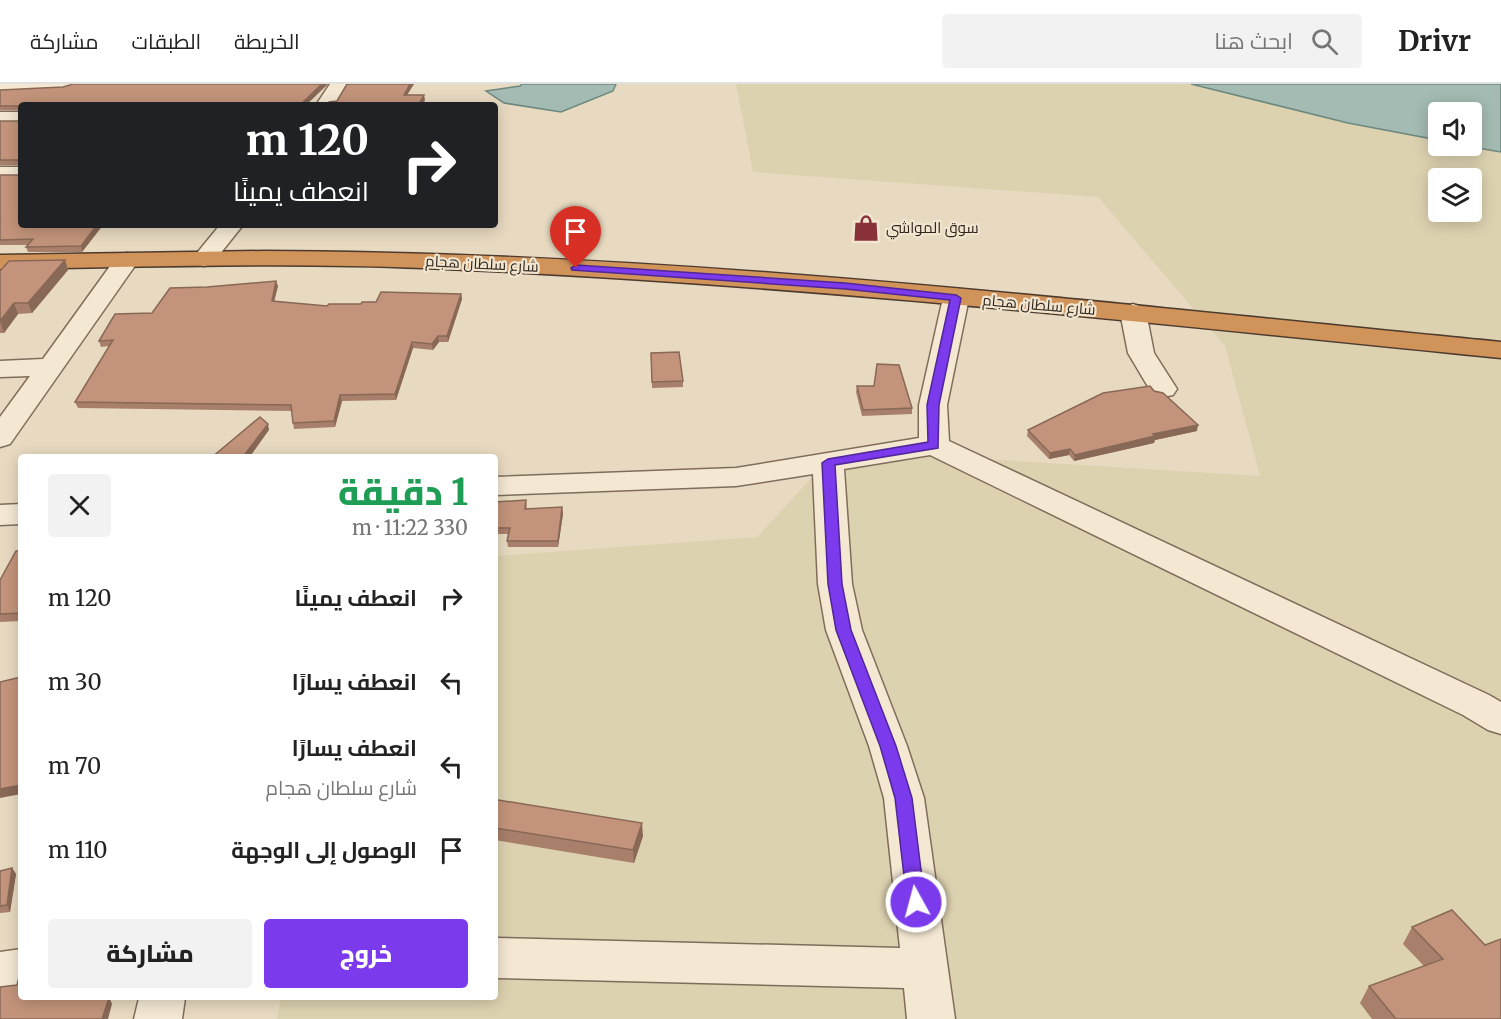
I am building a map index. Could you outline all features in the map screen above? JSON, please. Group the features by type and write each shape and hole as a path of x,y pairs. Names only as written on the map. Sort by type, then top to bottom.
{"highway":[{"name":"شارع سلطان هجام","path":"0,262 204,259 421,261 618,270 845,286 956,298 1133,312 1501,350"}],"street":[{"path":"0,87 64,84"},
{"path":"328,102 339,84"},
{"path":"0,118 18,118"},
{"path":"0,174 18,173"},
{"path":"204,259 230,228"},
{"path":"0,438 48,367 127,260"},
{"path":"934,445 933,405 956,298"},
{"path":"1133,312 1141,353 1163,389"},
{"path":"0,369 48,367"},
{"path":"498,486 736,477 934,445 1476,705 1501,720"},
{"path":"828,463 835,584 844,630 888,746 904,798 931,1019"},
{"path":"0,515 18,514"},
{"path":"498,958 925,969"},
{"path":"0,972 18,969"},
{"path":"158,1019 162,1000"}],"shaded area":[{"path":"522,84 616,84 613,91 561,112 504,103 486,91"},
{"path":"736,84 1191,84 1348,123 1428,138 1428,156 1482,156 1482,149 1501,152 1501,1019 277,1019 281,1000 498,1000 498,556 757,537 820,469 935,456 1260,476 1225,346 1098,197 753,172"},
{"path":"1191,84 1501,84 1501,152 1482,149 1482,102 1428,102 1428,138 1348,123"}],"building":[{"path":"71,84 322,84 303,102 18,102 18,106 0,106 0,90 63,87"},
{"path":"347,84 410,84 404,95 424,95 420,102 329,102 337,101"},
{"path":"0,121 18,121 18,160 0,160"},
{"path":"0,175 18,175 18,228 95,228 81,246 26,247 33,239 0,240"},
{"path":"65,260 28,303 14,303 0,321 0,271 9,261"},
{"path":"276,281 272,301 327,306 329,304 376,302 381,292 461,294 447,336 438,336 432,344 412,342 395,394 340,395 334,421 293,423 291,405 75,402 113,340 99,341 115,314 152,313 170,288"},
{"path":"679,352 683,381 652,382 651,353"},
{"path":"877,364 899,365 912,408 863,410 857,386 874,386"},
{"path":"1150,386 1154,391 1163,393 1198,425 1153,434 1155,436 1075,455 1070,449 1050,453 1028,430 1103,393"},
{"path":"260,417 268,424 245,454 216,454"},
{"path":"526,500 525,509 562,507 558,541 507,541 510,528 498,528 498,502"},
{"path":"18,551 18,613 0,614 0,580"},
{"path":"18,678 18,786 0,789 0,682"},
{"path":"498,800 642,823 633,850 498,828"},
{"path":"12,868 7,905 0,906 0,871"},
{"path":"1452,910 1485,945 1501,939 1501,1019 1396,1019 1369,986 1443,959 1412,927"},
{"path":"18,981 18,1000 108,1000 102,1019 0,1019 0,987 17,985"}],"place":[{"name":"سوق المواشي","path":"866,228"}],"route":[{"path":"576,268 845,286 956,298 938,373 933,405 934,445 828,463 835,584 844,630 888,746 904,798 916,902"}]}
